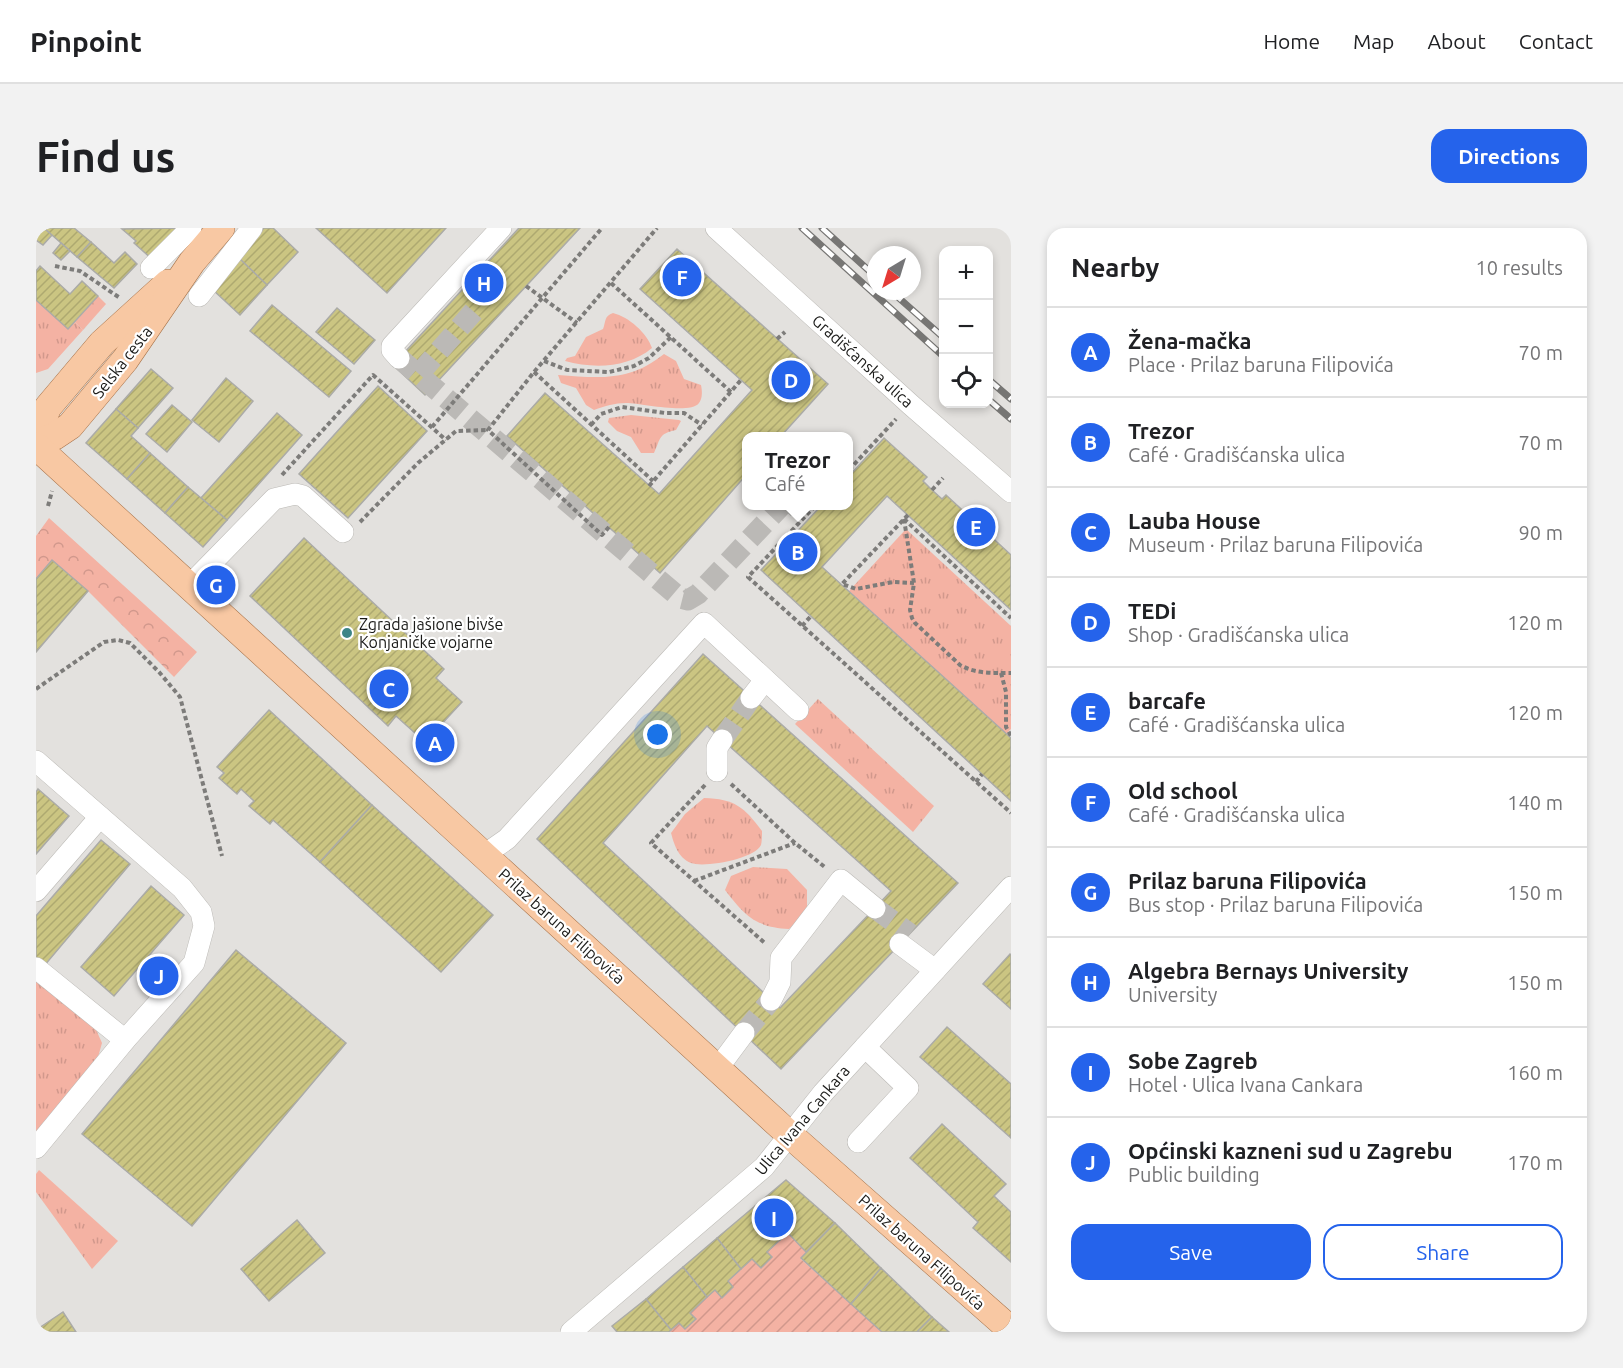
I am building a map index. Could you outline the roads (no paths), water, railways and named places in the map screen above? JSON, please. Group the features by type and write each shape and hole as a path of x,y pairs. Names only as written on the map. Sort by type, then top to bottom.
{"main road":[{"name":"Selska cesta","path":"36,445 70,426 137,345 192,262 221,228"},
{"name":"Selska cesta","path":"36,435 48,407 102,343 192,262"},
{"name":"Prilaz baruna Filipovića","path":"36,445 790,1135 1011,1330"}],"street":[{"path":"151,268 191,228"},
{"path":"199,296 252,228"},
{"path":"399,358 392,350 392,346 501,228"},
{"name":"Gradišćanska ulica","path":"716,228 911,405 1011,492"},
{"path":"189,586 274,499 295,494 303,496 348,530"},
{"path":"484,855 507,838 704,623 798,710"},
{"path":"752,698 765,680"},
{"path":"717,771 717,748 722,740"},
{"path":"36,761 182,888 201,912 204,926 194,963 125,1040 36,1148"},
{"path":"36,891 100,817"},
{"path":"771,1000 780,982 782,957 840,885 872,911"},
{"name":"Ulica Ivana Cankara","path":"586,1328 755,1176 823,1093 1011,886"},
{"path":"905,939 932,950 939,966"},
{"path":"36,968 125,1040"},
{"path":"718,1068 744,1033"},
{"path":"858,1142 908,1089 865,1047"}],"tunnel":[{"path":"419,374 474,311"},
{"path":"399,358 680,598 688,600 698,594 777,510"},
{"path":"722,740 751,698"},
{"path":"875,908 910,934"},
{"path":"744,1033 771,1000"}],"railway":[{"path":"802,228 941,354"},
{"path":"822,228 867,269"},
{"path":"901,300 939,334"},
{"path":"993,383 1011,399"},
{"path":"993,403 1011,419"}],"place":[{"name":"Old school","path":"682,277"},
{"name":"Algebra Bernays University","path":"484,283"},
{"name":"TEDi","path":"791,380"},
{"name":"barcafe","path":"976,527"},
{"name":"Trezor","path":"798,552"},
{"name":"Prilaz baruna Filipovića","path":"216,585"},
{"name":"Zgrada jašione bivše Konjaničke vojarne","path":"347,633"},
{"name":"Lauba House","path":"389,689"},
{"name":"Žena-mačka","path":"435,743"},
{"name":"Općinski kazneni sud u Zagrebu","path":"159,976"},
{"name":"Sobe Zagreb","path":"774,1218"}]}
